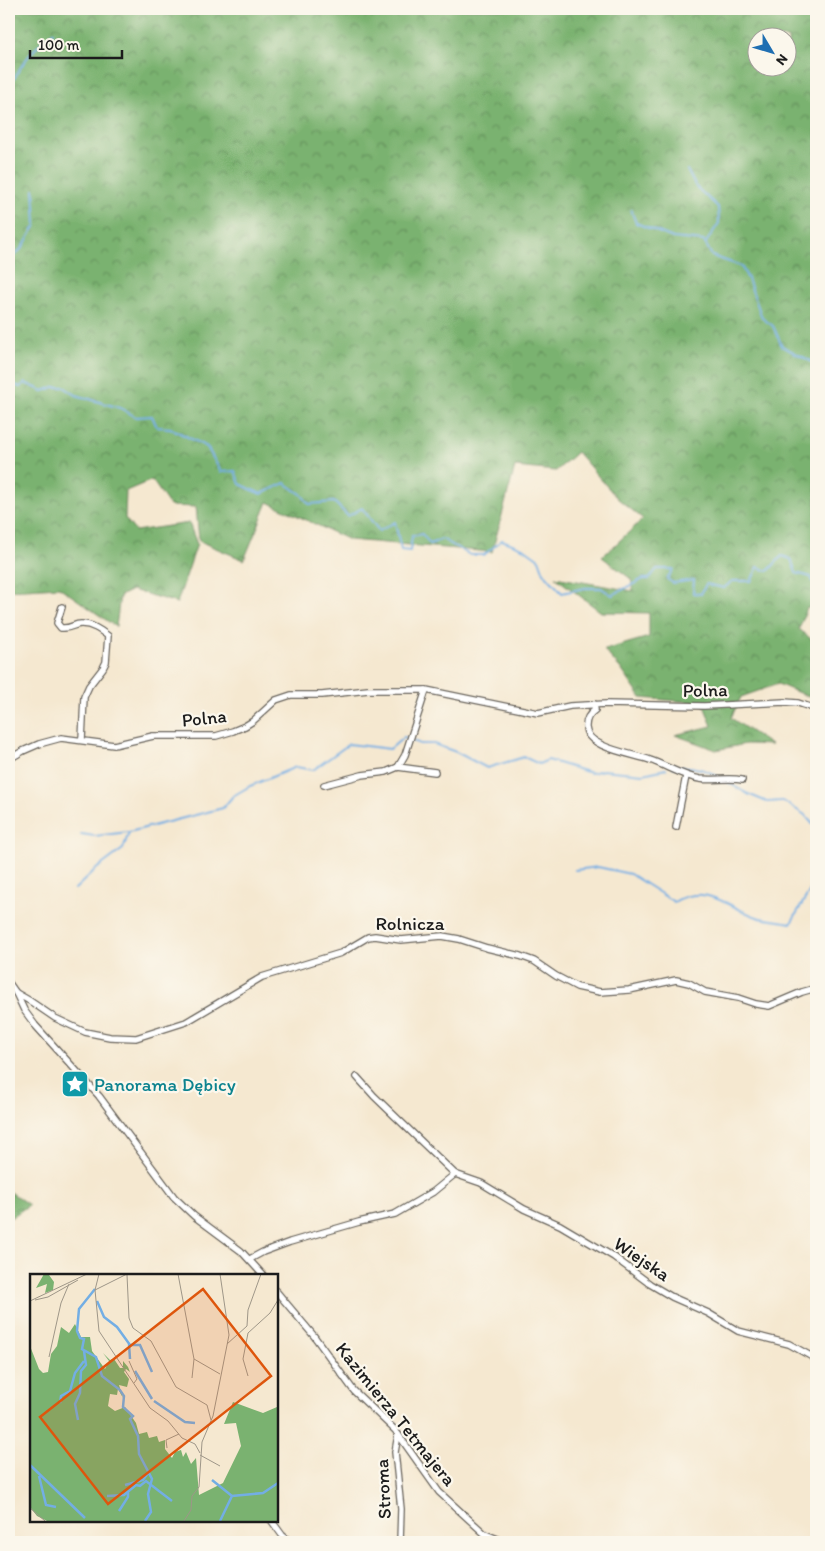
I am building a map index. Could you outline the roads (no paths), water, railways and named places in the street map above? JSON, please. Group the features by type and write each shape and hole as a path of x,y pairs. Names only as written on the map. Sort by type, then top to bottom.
{"street":[{"path":"62,607 57,623 61,628 69,628 80,624 91,626 108,636 106,662 89,686 84,698 82,740"},
{"name":"Polna","path":"9,759 53,739 114,744 153,736 216,736 245,726 276,700 291,696 368,690 426,690 538,713 570,706 594,704 688,706 791,703 816,709"},
{"path":"398,767 405,754 426,690"},
{"path":"594,704 595,710 589,714 586,730 594,741 620,752 664,765 686,776 703,780 742,780"},
{"path":"324,785 362,775 386,772 398,767 435,772"},
{"path":"676,827 686,776"},
{"name":"Rolnicza","path":"16,993 55,1018 85,1032 110,1037 136,1038 186,1022 262,977 341,953 368,937 375,936 401,940 442,936 459,939 534,961 556,976 577,986 600,992 629,990 676,980 689,983 705,992 769,1006 816,988"},
{"path":"9,982 24,1010 99,1096 174,1197 194,1216 250,1259 262,1274"},
{"name":"Wiejska","path":"357,1077 374,1096 455,1174 481,1183 524,1209 560,1225 614,1257 650,1284 672,1297 708,1313 738,1331 789,1344 816,1359"},
{"path":"250,1259 290,1242 359,1222 395,1214 434,1192 455,1174"},
{"name":"Kazimierza Tetmajera","path":"278,1293 314,1336 354,1391 398,1435 439,1492 484,1534 505,1542"},
{"name":"Stroma","path":"398,1435 395,1452 401,1509 400,1542"},
{"path":"272,1521 290,1542"}],"waterway":[{"path":"9,90 27,58 53,32"},
{"path":"687,170 696,187 718,207 719,223 705,244"},
{"path":"9,275 14,268 10,260 22,248 36,225 34,189"},
{"path":"631,210 636,223 673,238 704,241 712,256 741,266 748,279 762,318 773,326 782,346 816,364"},
{"path":"9,383 20,387 25,383 43,391 54,387 64,387 76,395 120,408 136,417 152,416 157,427 170,428 207,447 221,472 235,471 240,484 261,494 285,483 301,494 309,504 334,502 348,516 362,508 379,531 395,522 401,550 410,551 412,536 422,534 430,544 442,539 470,555 484,555 502,540 525,549 539,559 544,573 562,593 585,588 601,588 612,595 643,579 649,579 657,569 673,569 667,579 673,583 694,580 693,593 701,594 706,584 724,588 732,581 751,581 758,567 768,571 782,556 791,559 796,573 811,577 816,585"},
{"path":"75,889 95,870 123,849 129,832 223,808 233,796 250,786 296,767 313,770 349,744 390,749 404,737 420,744 434,744 456,752 487,768 524,757 539,764 548,760 591,773 603,770 643,774 666,769"},
{"path":"673,767 697,768 719,777"},
{"path":"725,781 767,802 783,801 805,815 816,828"},
{"path":"81,834 95,836 128,832"},
{"path":"575,870 598,867 630,874 674,902 697,895 708,896 760,918 791,923 816,880"}],"place":[{"name":"Panorama Dębicy","path":"75,1084"}]}
